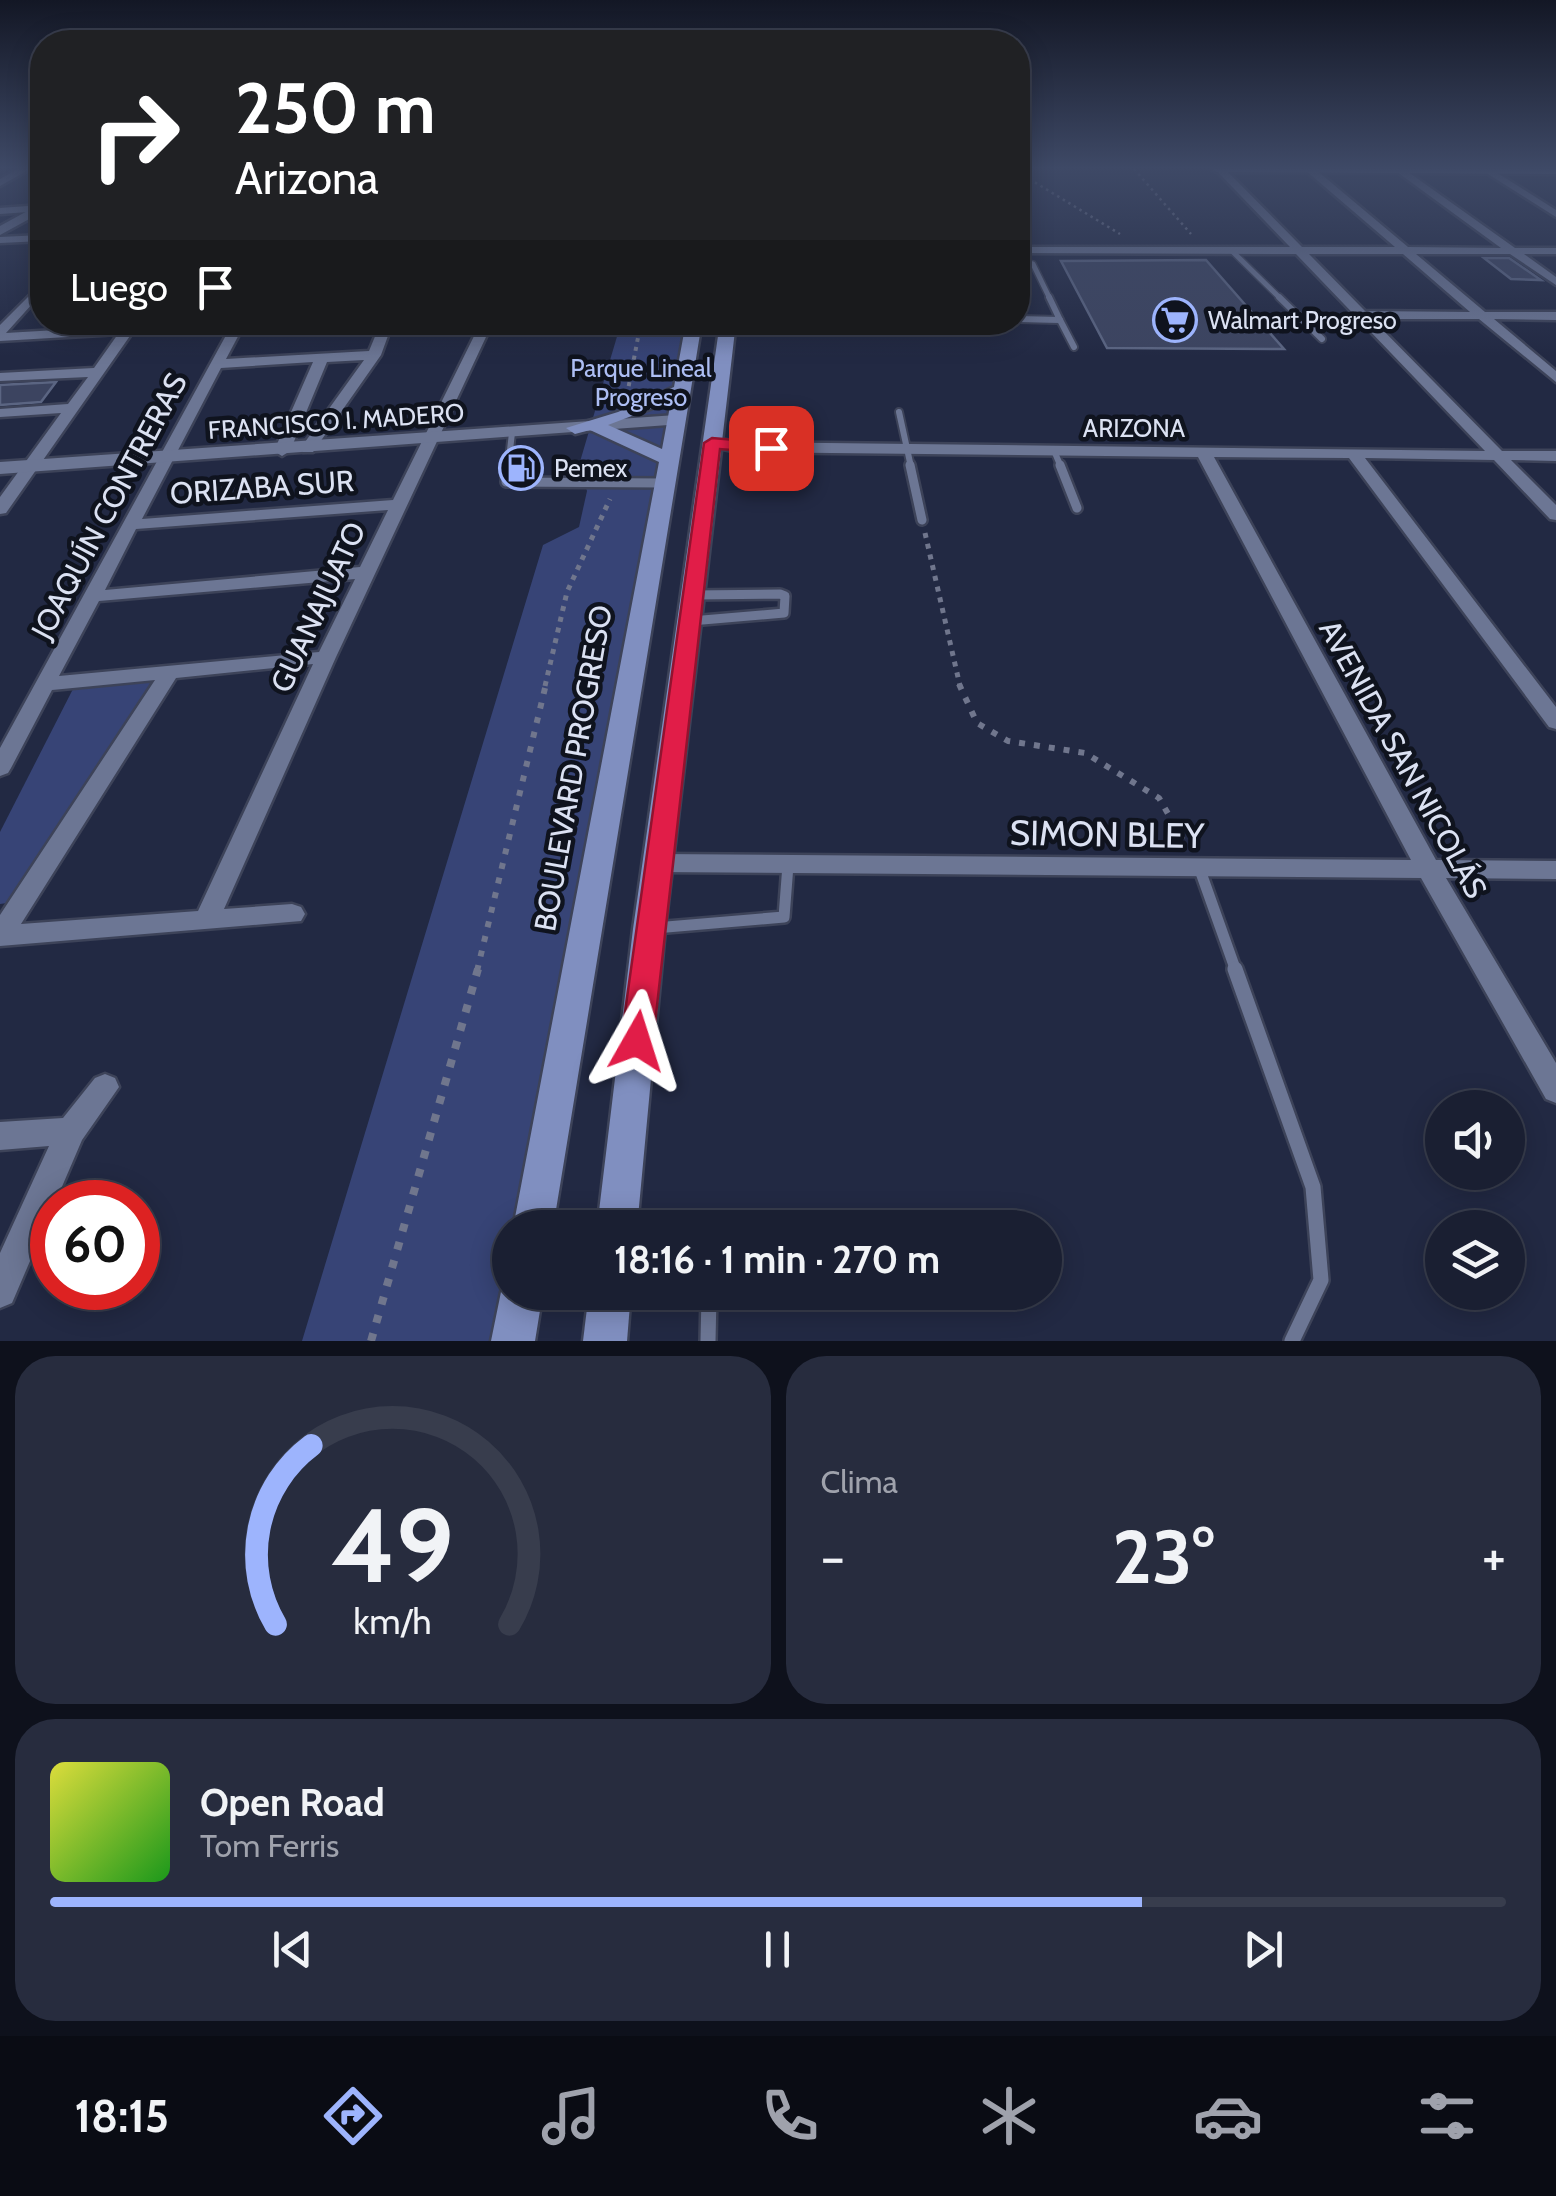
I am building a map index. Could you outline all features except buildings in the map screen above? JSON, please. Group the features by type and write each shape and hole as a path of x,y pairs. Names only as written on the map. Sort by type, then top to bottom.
{"main road":[{"name":"BOULEVARD PROGRESO","path":"536,1210 692,335"},
{"path":"619,1210 648,929 726,335"},
{"path":"575,428 635,412 681,390"},
{"path":"676,420 716,402"},
{"path":"676,420 712,443"},
{"path":"606,426 666,471"},
{"path":"514,1341 519,1310"},
{"path":"605,1341 608,1310"}],"street":[{"path":"1279,232 1556,516"},
{"path":"1383,232 1556,378"},
{"path":"1485,232 1556,282"},
{"path":"0,240 30,239"},
{"path":"1030,250 1556,251"},
{"path":"3,331 30,301"},
{"path":"1360,314 1556,316"},
{"path":"3,331 30,317"},
{"path":"3,331 30,330"},
{"path":"0,509 124,335"},
{"name":"JOAQUÍN CONTRERAS","path":"0,768 232,335"},
{"path":"308,448 374,354 382,335"},
{"name":"GUANAJUATO","path":"207,919 326,657 481,335"},
{"path":"216,364 374,354"},
{"path":"282,451 322,358"},
{"path":"0,377 98,372"},
{"path":"0,413 74,408"},
{"name":"FRANCISCO I. MADERO","path":"0,468 282,451 676,420"},
{"name":"ARIZONA","path":"712,443 738,447 1055,453 1556,456"},
{"name":"AVENIDA SAN NICOLÁS","path":"1204,454 1428,870 1556,1090"},
{"path":"1355,456 1556,722"},
{"name":"ORIZABA SUR","path":"129,525 400,504"},
{"path":"94,596 368,572"},
{"path":"46,684 326,657"},
{"path":"0,936 170,672"},
{"name":"SIMON BLEY","path":"658,863 1556,870"},
{"path":"0,936 292,914"},
{"path":"0,1292 72,1131 104,1087"},
{"path":"0,1136 72,1131"}],"lane":[{"path":"1232,250 1322,339"},
{"path":"1030,264 1074,347"},
{"path":"1030,319 1060,320"},
{"path":"900,412 922,520"},
{"path":"512,434 506,482 607,483 666,471"},
{"path":"1055,453 1077,508"},
{"path":"780,594 785,596 784,613 691,608 780,594"},
{"path":"648,929 784,916 788,865"},
{"path":"1200,870 1313,1187 1321,1280 1292,1341"},
{"path":"708,1341 709,1310"}],"path":[{"path":"1113,232 1130,242"},
{"path":"1189,232 1206,251"},
{"path":"606,426 624,409 638,335"},
{"path":"371,1341 482,955 567,592 612,494"},
{"path":"922,520 960,688 977,723 1008,741 1085,753 1159,798 1200,870"}],"green space":[{"name":"Parque Lineal Progreso","path":"617,335 687,335 516,1210 492,1210 492,1310 497,1310 491,1341 302,1341 543,545 579,527 587,491 579,465"},
{"path":"152,681 85,790 7,903 0,904 0,832 73,689"}],"place":[{"name":"Walmart Progreso","path":"1175,320"},
{"name":"Pemex","path":"521,468"}],"route":[{"path":"637,1041 648,929 712,443 771,448"}]}
